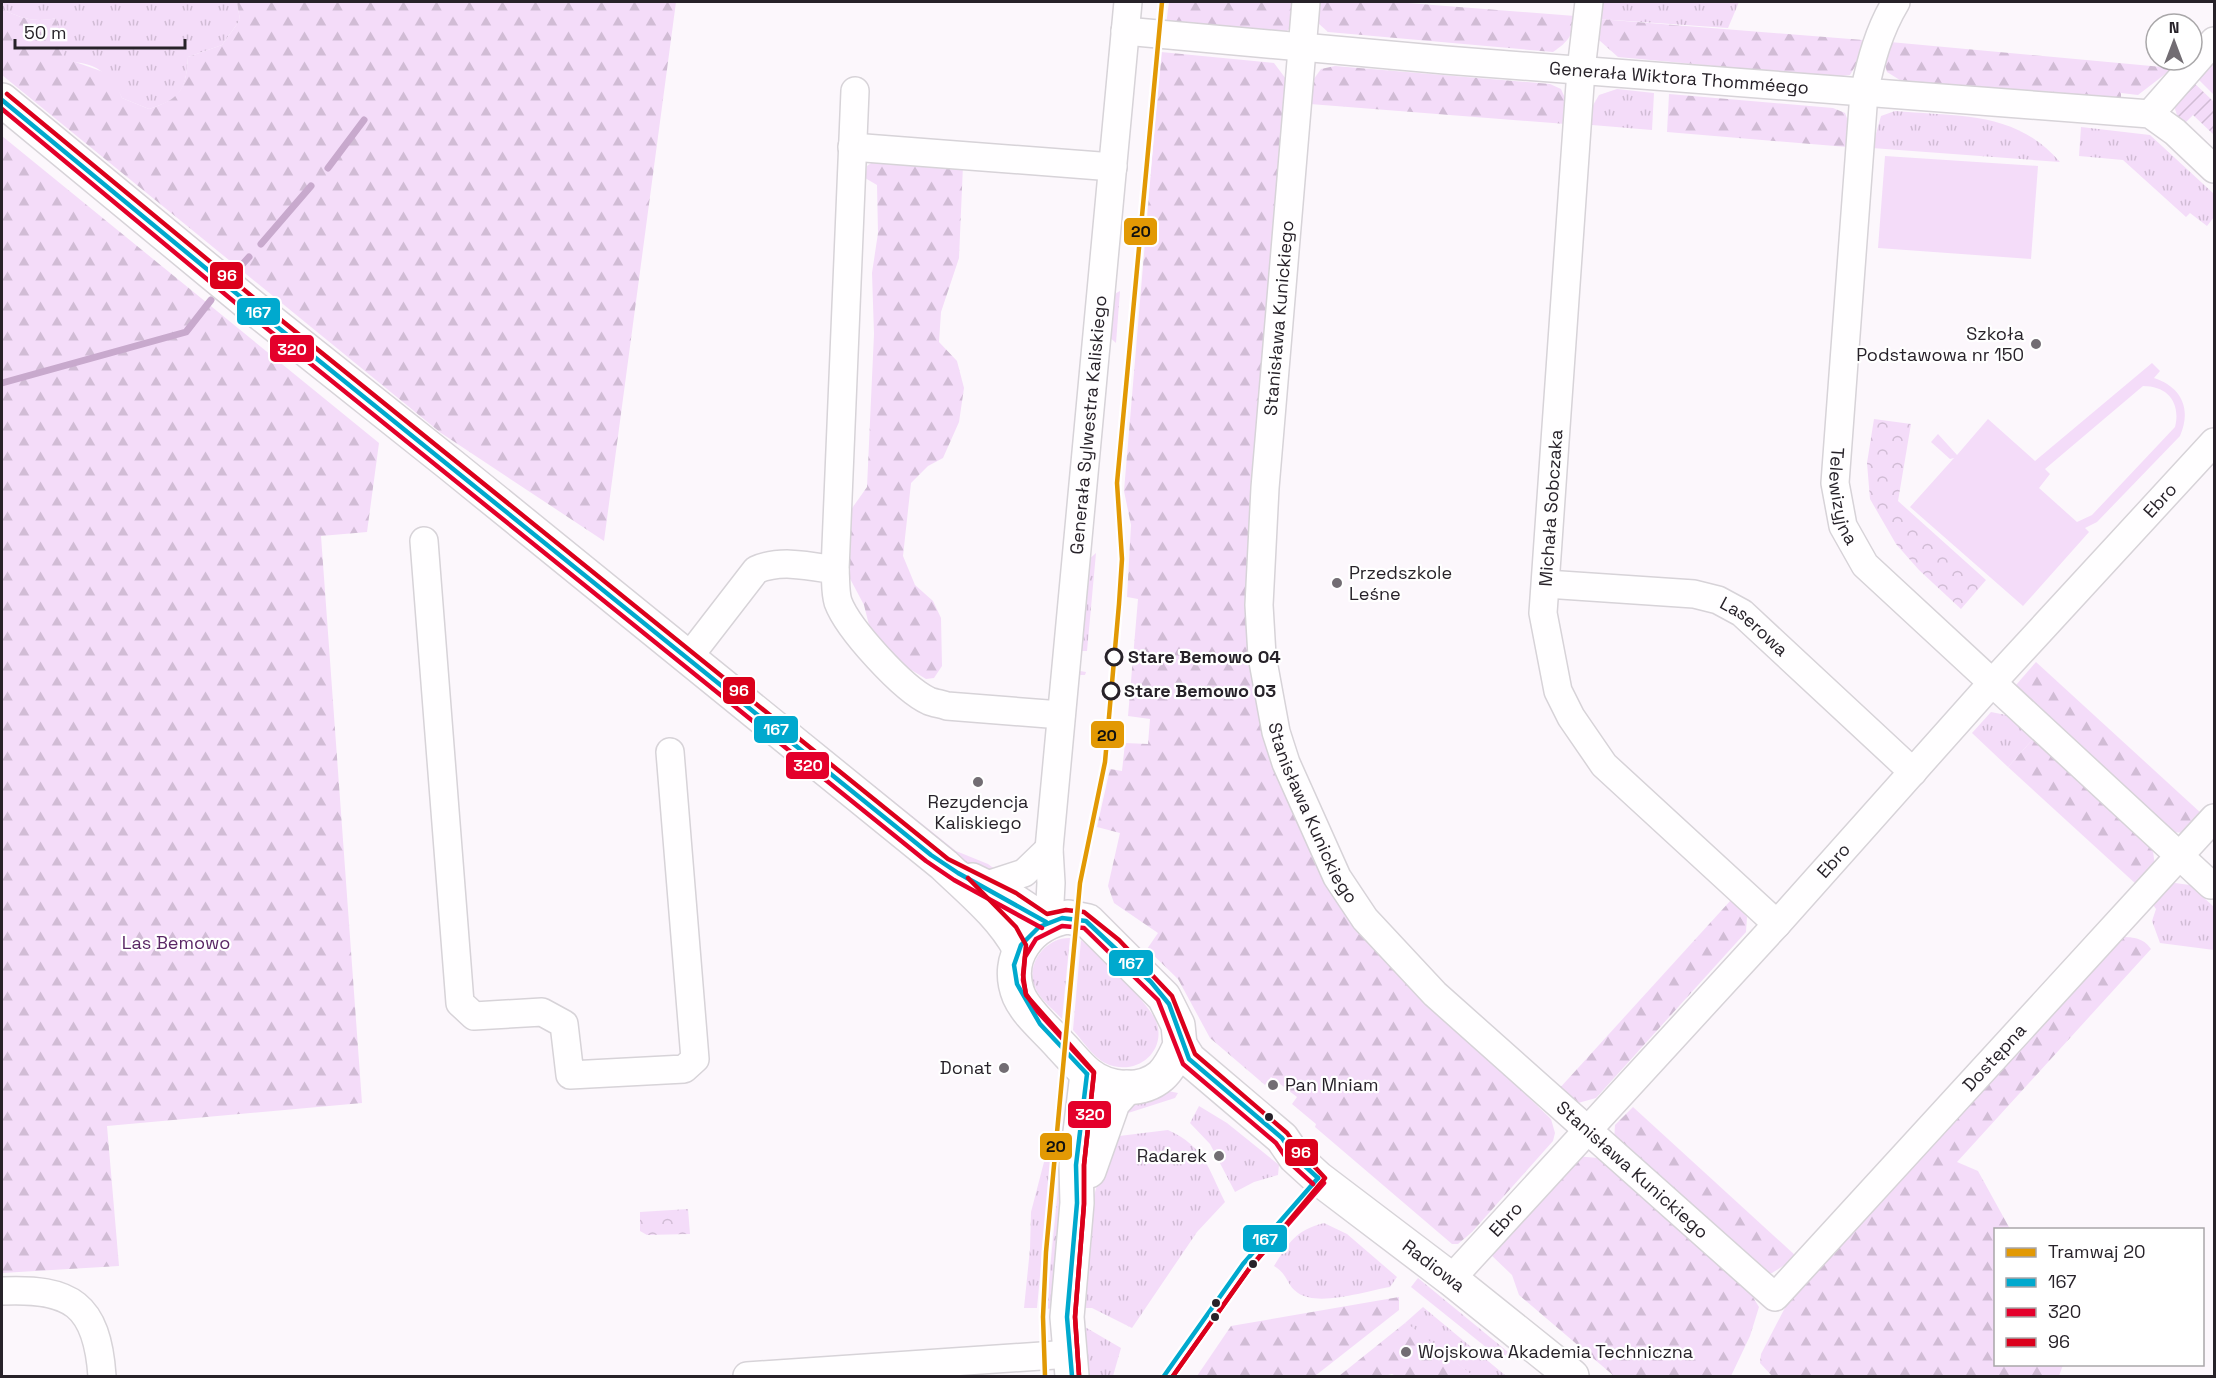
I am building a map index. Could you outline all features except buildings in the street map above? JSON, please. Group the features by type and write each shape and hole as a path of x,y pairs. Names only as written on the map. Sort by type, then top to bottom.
{"main road":[{"path":"2,100 260,313 944,865 996,916 1010,932 1019,948"},
{"path":"944,865 1054,920 1088,921 1164,997 1178,1025 1180,1045 1161,1076 1149,1083 1127,1088 1113,1086 1087,1074 1019,998 1015,975 1019,948 1030,933 1054,920"},
{"name":"Radiowa","path":"1180,1045 1190,1059 1282,1138 1294,1157 1318,1178 1451,1279 1572,1377"},
{"path":"1071,1365 1067,1317 1077,1203 1076,1165 1087,1074"},
{"name":"Radiowa","path":"1161,1076 1179,1083 1227,1112 1274,1150 1294,1157"},
{"path":"1077,1203 1113,1102 1127,1088"}],"street":[{"name":"Generała Sylwestra Kaliskiego","path":"1054,920 1049,849 1128,2"},
{"name":"Stanisława Kunickiego","path":"1306,2 1265,488 1259,605 1262,657 1276,732 1286,763 1333,867 1365,919 1434,994 1775,1297"},
{"name":"Michała Sobczaka","path":"1589,2 1581,70 1543,613 1558,691 1604,765 1777,924"},
{"name":"Telewizyjna","path":"1896,2 1884,21 1864,93 1835,483 1847,535 1865,565 1991,684 2211,885"},
{"name":"Generała Wiktora Thomméego","path":"1125,31 1864,93 2150,114"},
{"path":"2214,41 2150,114 2175,132 2214,169"},
{"path":"855,91 835,570 838,602 847,618 892,672 929,701 947,706 1061,715"},
{"path":"852,147 1113,167"},
{"name":"Ebro","path":"1451,1279 2214,442"},
{"path":"424,541 460,1003 474,1016 542,1012 564,1024 570,1076 684,1069 695,1059 669,753"},
{"path":"688,658 756,570 766,565 788,564 835,570"},
{"name":"Laserowa","path":"1546,584 1694,594 1718,600 1742,613 1913,772"},
{"name":"Dostępna","path":"1775,1297 2214,818"},
{"path":"984,886 1024,873 1049,849"},
{"path":"2,1291 31,1290 58,1294 75,1305 90,1321 101,1351 102,1377"},
{"path":"747,1377 1071,1365"}],"green space":[{"path":"2,2 237,2 240,20 222,45 188,57 183,86 179,92 168,101 149,109 122,98 110,79 97,68 63,58 56,18 34,20 21,17 2,9"},
{"path":"237,2 676,2 604,541 441,433 2,75 2,9 28,19 56,18 64,58 112,75 122,98 149,109 168,101 179,92 185,78 188,57 222,45 240,20"},
{"path":"1169,2 1296,2 1292,26 1285,33 1166,25"},
{"path":"1318,2 1395,2 1575,16 1569,37 1553,52 1328,32 1318,23"},
{"path":"1603,2 1739,2 1728,28 1599,19"},
{"path":"1599,19 1863,40 1857,63 1850,75 1833,77 1618,57 1599,40"},
{"path":"1890,42 2144,65 2144,72 2168,72 2138,95 2121,93 2121,99 1903,82 1887,72 1884,61"},
{"path":"1161,52 1274,63 1286,79 1249,558 1286,790 1319,866 1402,976 1551,1119 1555,1133 1553,1141 1472,1232 1458,1244 1452,1244 1315,1127 1316,1124 1292,1104 1297,1097 1271,1077 1265,1085 1210,1038 1178,979 1147,949 1158,933 1114,903 1108,886 1120,833 1097,827 1110,769 1122,771 1125,743 1148,744 1150,719 1128,716 1138,599 1127,597 1131,525 1124,491"},
{"path":"2214,54 2214,95 2194,75 2197,72 2204,72 2204,64"},
{"path":"1335,66 1550,84 1561,89 1568,105 1566,124 1310,104 1311,83 1321,69"},
{"path":"2190,79 2214,102 2214,135 2193,115 2181,127 2174,106"},
{"path":"1617,89 1654,93 1652,130 1592,125 1592,107 1599,95"},
{"path":"1669,94 1833,108 1845,113 1850,126 1847,147 1667,132"},
{"path":"1895,111 1963,116 2005,125 2043,145 2060,162 1872,148 1881,116"},
{"path":"2081,127 2150,135 2214,194 2214,217 2207,226 2190,213 2186,217 2123,160 2079,156"},
{"name":"Las Bemowo","path":"2,136 379,443 367,532 321,536 362,1103 107,1126 119,1266 2,1273"},
{"path":"881,156 963,165 959,258 941,312 939,342 957,361 964,388 959,422 943,458 928,466 911,483 903,556 915,585 933,601 941,618 942,666 934,678 926,679 887,655 873,641 864,605 847,573 843,521 867,487 874,334 872,273 878,233 877,185 865,178 867,166"},
{"path":"1885,156 2038,166 2031,259 1878,248"},
{"path":"1120,291 1116,343 1108,336 1111,296"},
{"path":"2152,363 2160,371 2154,378 2171,387 2182,400 2185,416 2180,436 2097,522 2085,528 2089,532 2023,606 1910,507 1954,458 1950,459 1931,442 1938,434 1957,455 1988,419 2035,461","holes":["2143,386 2166,393 2174,403 2175,427 2092,515 2077,522 2039,488 2050,474 2045,469"]},
{"path":"1874,419 1911,424 1898,501 1986,580 1961,609 1919,570 1896,544 1870,499 1867,463"},
{"path":"1096,553 1087,651 1081,651 1080,671 1086,672 1085,675 1076,675 1086,562"},
{"path":"2036,662 2202,814 2184,833 2172,832 2023,702 2016,685"},
{"path":"1991,712 2011,716 2033,739 2008,767 1972,733"},
{"path":"2033,739 2153,851 2155,866 2137,885 2008,767"},
{"path":"871,783 956,851 988,864 1000,873 980,870 961,861 871,788"},
{"path":"2175,883 2190,885 2214,907 2214,950 2160,943 2152,921 2156,909 2151,902 2163,888"},
{"path":"1731,900 1747,917 1746,932 1596,1098 1578,1103 1558,1090"},
{"path":"2118,937 2141,940 2148,945 2151,949 1957,1162 1978,1171 2009,1228 1994,1228 1994,1366 2063,1366 2059,1376 1772,1376 1760,1363 1761,1354 1790,1298"},
{"path":"1070,938 1062,1019 1037,992 1033,970 1035,961 1046,947 1061,939"},
{"path":"1081,940 1133,991 1156,1021 1157,1043 1153,1052 1137,1064 1116,1067 1105,1063 1092,1053 1073,1030"},
{"path":"1163,1090 1178,1093 1175,1098 1125,1114 1124,1103"},
{"path":"1199,1106 1227,1123 1279,1165 1278,1175 1254,1182 1235,1192 1210,1144 1190,1123"},
{"path":"1633,1107 1797,1257 1772,1273 1760,1274 1614,1142 1615,1125"},
{"path":"1168,1130 1198,1151 1225,1202 1197,1232 1132,1328 1092,1308 1082,1308 1093,1199 1111,1137"},
{"path":"1053,1136 1037,1308 1024,1308 1031,1212 1044,1162 1042,1138"},
{"path":"1063,1138 1069,1144 1054,1308 1046,1309"},
{"path":"1575,1156 1598,1158 1624,1175 1745,1284 1759,1307 1750,1336 1731,1376 1614,1376 1519,1295 1512,1275 1489,1253"},
{"path":"688,1209 690,1234 647,1235 640,1231 640,1212"},
{"path":"1324,1223 1347,1234 1397,1277 1390,1287 1317,1299 1294,1290 1274,1266 1294,1238"},
{"path":"1418,1278 1508,1352 1502,1360 1411,1287"},
{"path":"1399,1297 1399,1310 1315,1376 1197,1376 1231,1326"},
{"path":"1423,1307 1506,1376 1473,1376 1405,1323"},
{"name":"Wojskowa Akademia Techniczna","path":"1405,1323 1473,1376 1396,1376 1392,1374 1339,1376"},
{"path":"1085,1327 1121,1348 1113,1376 1086,1376 1083,1330"}],"waterway":[{"path":"328,168 364,120"},
{"path":"261,244 311,186"},
{"path":"239,268 249,257"},
{"path":"2,383 186,332 211,300"}],"tram line":[{"name":"20","path":"1045,1376 1043,1317 1046,1252 1080,883 1105,762 1122,559 1117,483 1162,2"}],"transit line":[{"name":"96","path":"7,94 265,307 948,859 1016,893 1047,914 1066,910 1084,912 1119,940 1172,996 1195,1054 1287,1133 1325,1178 1249,1269 1173,1376"},
{"name":"167","path":"2,100 260,313 931,855 958,873 1046,922"},
{"name":"320","path":"2,109 255,319 926,861 954,880 1042,928"},
{"name":"96","path":"968,878 1016,927 1026,945 1023,975 1026,995 1094,1072 1084,1165 1084,1204 1075,1317 1079,1375"},
{"name":"167","path":"1087,1074 1040,1024 1017,984 1014,965 1021,945 1039,927 1062,918 1086,921 1151,982 1169,1004 1189,1059 1282,1138 1295,1157 1318,1178"},
{"name":"320","path":"1079,1375 1075,1317 1084,1204 1084,1165 1094,1073 1038,1012 1026,994 1023,980 1025,957 1036,939 1062,926 1084,928 1158,1000 1183,1064 1276,1143 1289,1162 1313,1184"},
{"name":"167","path":"1072,1376 1067,1317 1077,1203 1076,1165 1087,1074"},
{"name":"167","path":"1164,1376 1243,1264 1318,1178"},
{"name":"320","path":"1173,1376 1249,1269 1324,1183"}],"place":[{"name":"Szkoła Podstawowa nr 150","path":"2036,344"},
{"name":"Przedszkole Leśne","path":"1337,583"},
{"name":"Stare Bemowo 04","path":"1114,657"},
{"name":"Stare Bemowo 03","path":"1111,691"},
{"name":"Rezydencja Kaliskiego","path":"978,782"},
{"name":"Donat","path":"1004,1068"},
{"name":"Pan Mniam","path":"1273,1085"},
{"name":"Radarek","path":"1219,1156"},
{"name":"Wojskowa Akademia Techniczna","path":"1406,1352"}]}
